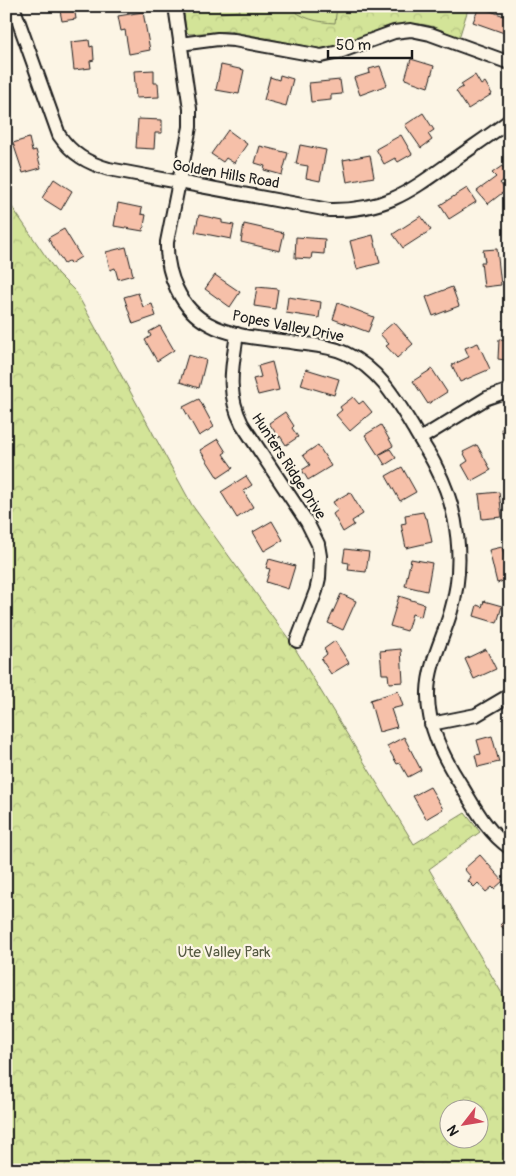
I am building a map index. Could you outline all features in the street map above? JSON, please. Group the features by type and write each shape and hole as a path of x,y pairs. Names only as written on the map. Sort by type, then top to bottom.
{"street":[{"name":"Golden Hills Road","path":"13,6 59,135 66,145 84,160 94,165 179,183 329,210 362,208 391,201 403,195 510,120"},
{"name":"Popes Valley Drive","path":"175,6 190,109 190,128 167,242 167,254 173,280 183,301 199,318 209,324 237,334 320,346 346,353 366,366 387,386 420,439 436,467 450,502 456,526 458,552 458,582 451,612 434,654 429,680 429,709 432,724 444,758 483,821 492,833 510,848"},
{"path":"180,44 218,39 234,40 321,56 340,52 394,32 411,30 430,34 510,63"},
{"name":"Hunters Ridge Drive","path":"237,334 231,380 233,402 237,414 308,522 318,544 320,556 319,578 297,641"},
{"path":"420,439 487,398 510,390"},
{"path":"432,724 476,715 510,695"}],"green space":[{"path":"183,6 469,6 459,38 429,26 407,24 383,29 322,49 229,31 189,34 186,31"},
{"path":"219,6 239,6 240,11 220,13"},
{"path":"289,6 337,6 335,23 310,19 299,14"},
{"name":"Ute Valley Park","path":"6,198 57,273 76,292 192,505 291,642 414,844 465,813 480,832 429,869 510,1007 510,1170 6,1170"}],"building":[{"path":"59,6 74,6 76,19 62,21"},
{"path":"479,7 510,18 510,28 507,34 473,22"},
{"path":"143,12 150,50 129,54 125,30 121,31 118,16"},
{"path":"89,40 90,47 93,46 94,60 90,61 91,68 74,70 71,42"},
{"path":"411,59 434,66 428,87 405,79"},
{"path":"221,65 244,70 239,94 216,90"},
{"path":"380,66 387,85 360,95 354,78 370,73 369,69"},
{"path":"154,70 154,83 158,83 159,97 136,98 134,71"},
{"path":"280,75 293,79 286,106 264,100 270,77 279,80"},
{"path":"475,75 481,85 485,82 492,94 468,109 456,91 463,87 461,84"},
{"path":"340,80 342,94 331,95 331,100 311,102 309,83"},
{"path":"423,113 434,130 428,134 432,140 421,148 405,125"},
{"path":"138,119 162,120 162,133 155,133 154,149 136,148"},
{"path":"228,130 247,144 234,163 226,158 223,162 211,154"},
{"path":"401,135 412,154 398,162 395,158 384,164 376,149"},
{"path":"29,138 32,151 36,150 41,168 23,173 13,143"},
{"path":"300,145 326,150 320,181 306,178 308,166 296,164"},
{"path":"260,146 288,153 282,175 264,170 265,166 255,163"},
{"path":"370,155 374,177 347,182 343,160"},
{"path":"502,166 509,176 500,183 506,190 488,204 477,191 496,177 492,173"},
{"path":"54,179 72,191 61,210 42,198"},
{"path":"467,188 476,202 449,219 440,205"},
{"path":"118,203 142,208 141,214 146,215 143,231 114,226"},
{"path":"199,215 222,220 222,223 234,225 231,239 195,232"},
{"path":"421,216 431,230 403,248 393,234"},
{"path":"244,224 284,233 280,251 241,242"},
{"path":"64,229 81,257 70,264 69,261 64,264 48,238"},
{"path":"373,235 380,263 357,269 350,241"},
{"path":"296,237 325,239 324,254 312,253 311,259 295,258"},
{"path":"126,247 133,275 118,279 115,268 110,270 106,252"},
{"path":"497,249 501,285 484,287 481,262 485,262 483,250"},
{"path":"215,275 240,292 230,307 205,289"},
{"path":"257,287 278,289 275,309 254,306"},
{"path":"452,287 459,306 433,316 426,297"},
{"path":"138,293 143,307 152,304 156,316 133,324 124,297"},
{"path":"288,297 321,302 319,318 286,313"},
{"path":"338,303 374,317 368,332 333,319"},
{"path":"394,322 413,344 397,358 386,346 389,344 380,334"},
{"path":"160,326 174,350 157,361 145,340 151,336 149,332"},
{"path":"499,339 510,340 510,364 505,364 505,360 498,359"},
{"path":"478,343 490,369 460,382 452,365 469,357 465,348"},
{"path":"188,355 206,360 199,388 180,382"},
{"path":"272,362 279,390 258,395 253,379 261,377 258,366"},
{"path":"306,369 339,379 334,395 301,385"},
{"path":"432,369 447,392 428,404 413,381"},
{"path":"353,397 359,404 363,401 372,412 350,431 336,415 342,410 340,407"},
{"path":"199,399 214,427 199,436 183,407"},
{"path":"285,412 294,426 292,428 298,437 286,445 269,423"},
{"path":"381,425 393,446 378,455 365,435"},
{"path":"510,425 510,442 507,443 501,429"},
{"path":"218,439 226,452 223,454 233,468 218,478 200,450"},
{"path":"318,445 331,466 308,480 302,470 310,465 303,455"},
{"path":"477,445 491,470 471,481 462,465 468,461 463,452"},
{"path":"390,449 396,458 385,465 379,455"},
{"path":"402,467 416,492 400,501 386,476"},
{"path":"246,476 252,485 243,491 253,507 237,518 221,492"},
{"path":"350,492 363,514 352,521 354,525 343,532 333,514 338,510 333,502"},
{"path":"499,492 502,517 482,519 479,494"},
{"path":"423,512 425,518 427,518 432,542 406,548 401,524 406,523 405,515"},
{"path":"272,521 283,540 264,551 253,532"},
{"path":"502,547 506,561 510,560 510,579 497,583 489,550"},
{"path":"345,549 369,552 366,572 348,570 349,563 343,562"},
{"path":"269,559 295,566 288,589 266,582 270,569 266,568"},
{"path":"411,559 432,563 427,591 405,586"},
{"path":"341,594 356,601 343,630 328,623"},
{"path":"399,596 424,604 421,617 412,614 407,631 390,626"},
{"path":"484,601 502,606 497,623 474,616 477,605 482,607"},
{"path":"335,641 349,663 331,674 321,659 327,654 324,649"},
{"path":"401,649 403,682 389,683 388,674 382,674 380,651"},
{"path":"486,649 496,669 474,679 465,659"},
{"path":"398,691 403,706 391,709 397,727 379,732 370,700"},
{"path":"492,736 499,762 478,767 475,755 481,754 477,740"},
{"path":"404,737 421,770 408,777 400,763 397,764 387,746"},
{"path":"430,787 443,809 426,819 413,796"},
{"path":"480,855 503,881 494,889 492,887 486,892 478,883 474,887 468,881 471,877 464,869"},
{"path":"510,915 510,935 500,925"}]}
